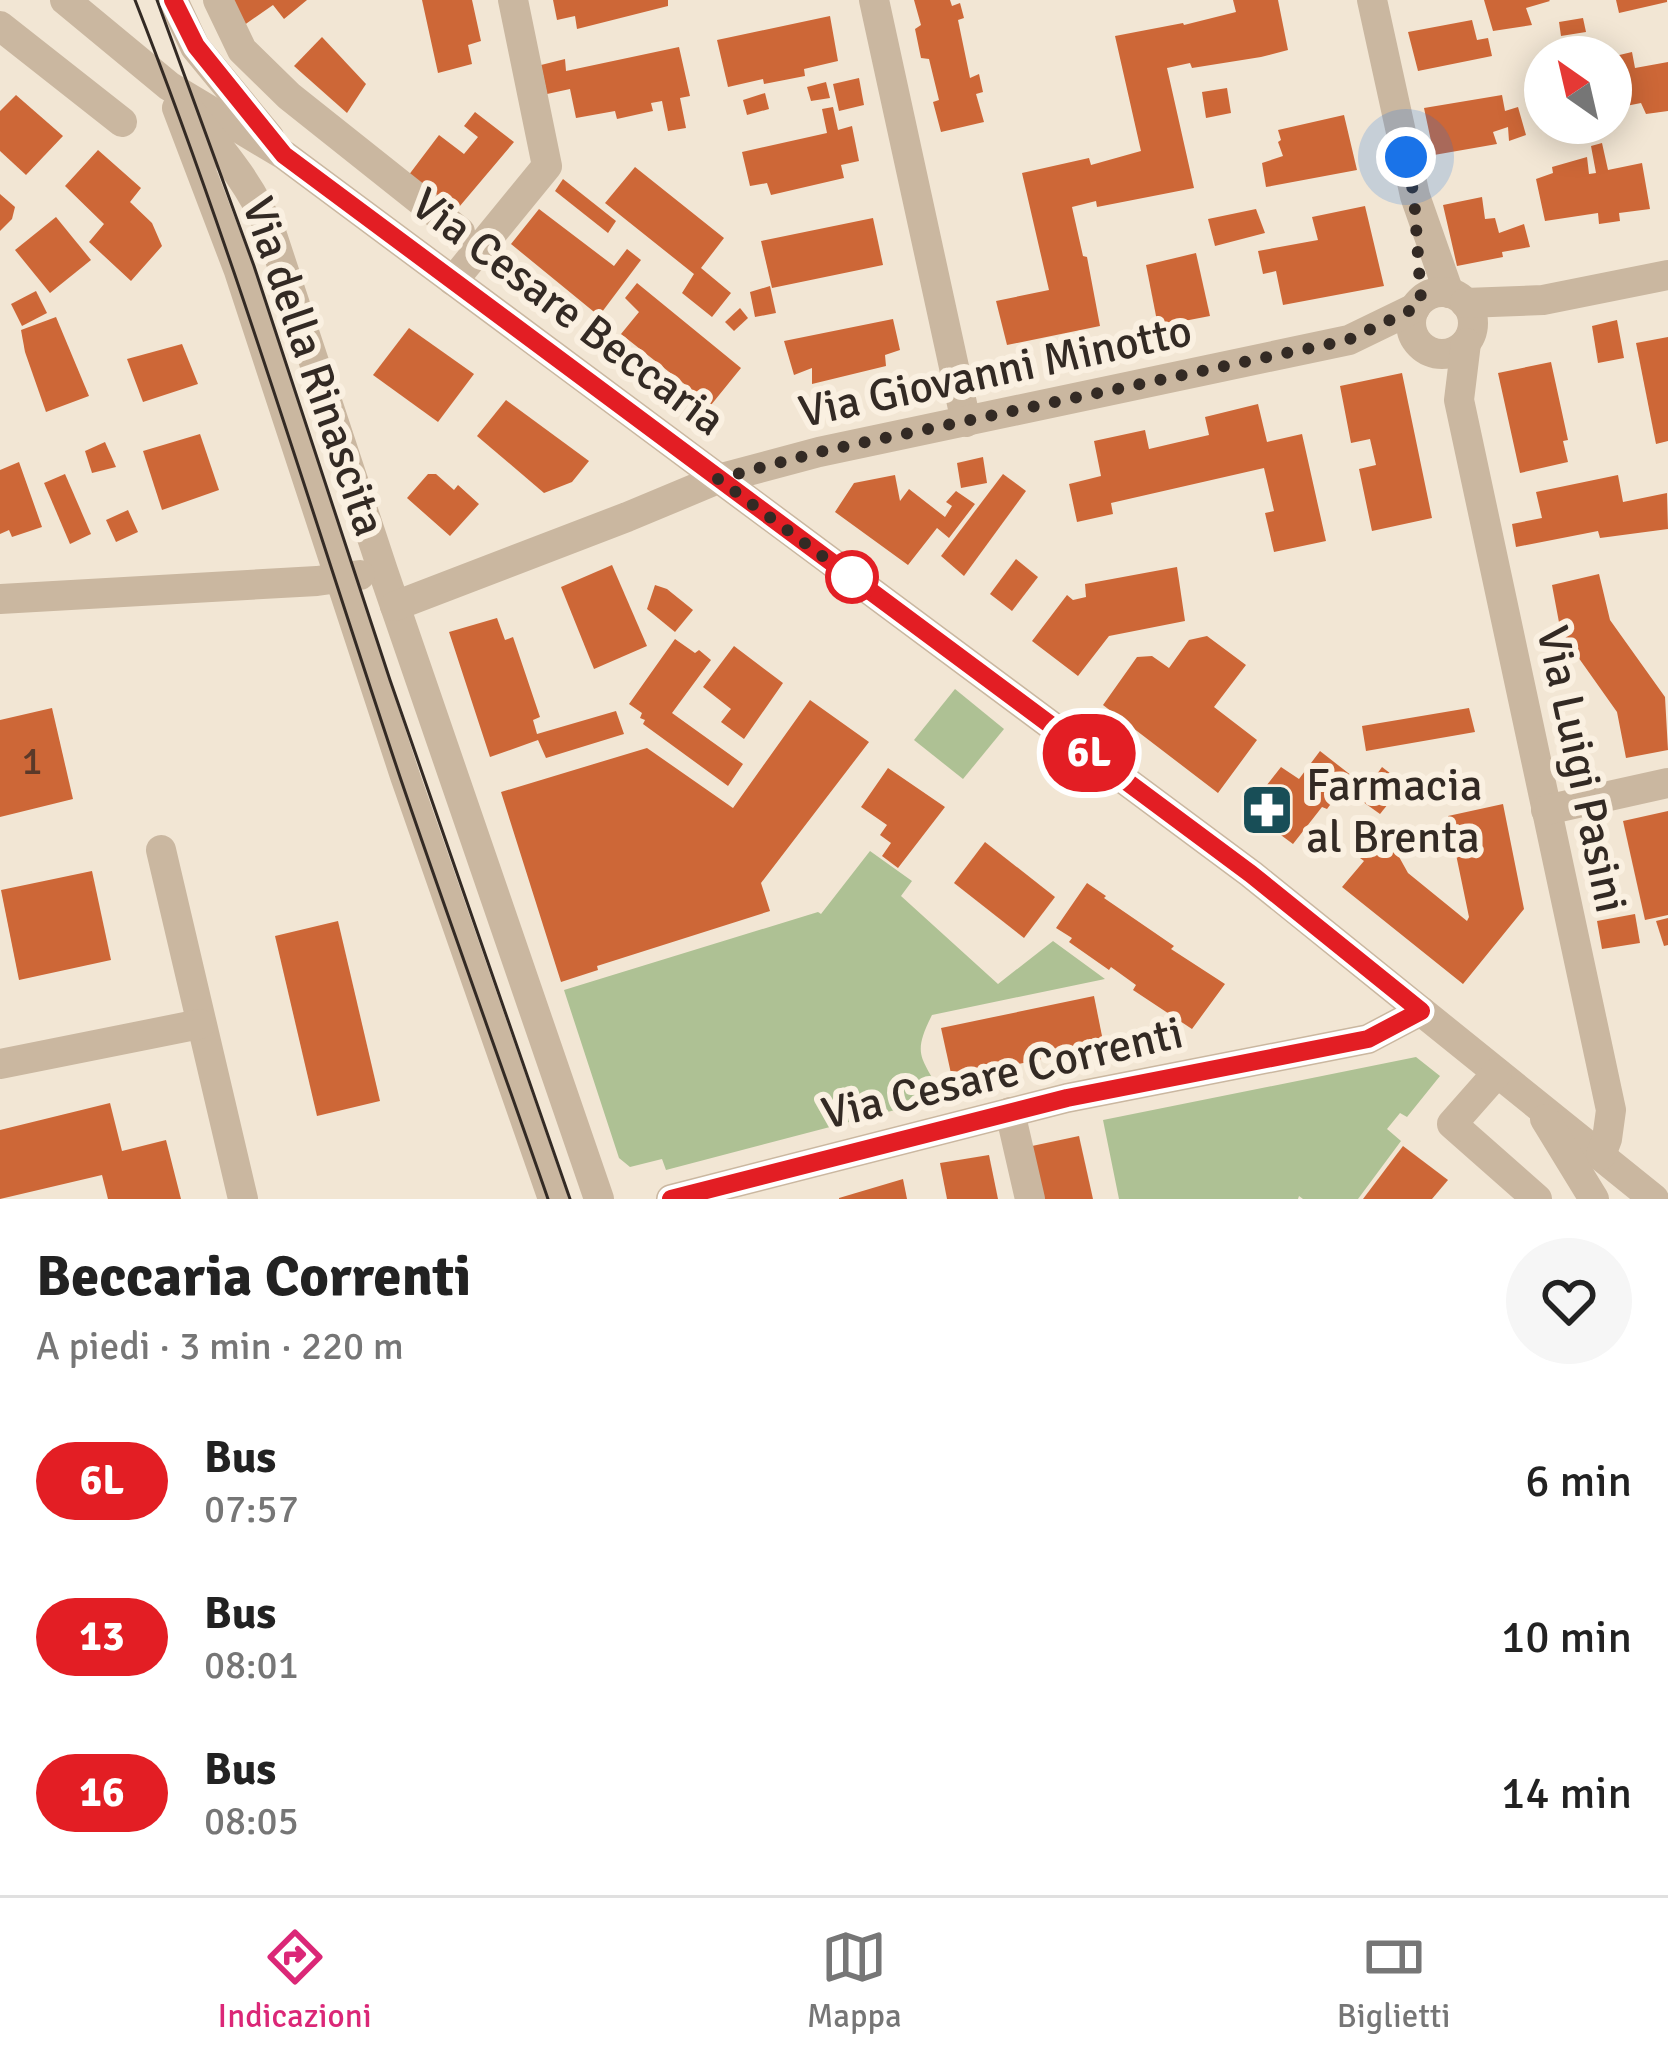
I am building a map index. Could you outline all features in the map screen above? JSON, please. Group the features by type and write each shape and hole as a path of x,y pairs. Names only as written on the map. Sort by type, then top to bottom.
{"street":[{"path":"64,0 169,86"},
{"name":"Via della Rinascita","path":"173,0 188,34 213,71 284,155"},
{"path":"218,0 242,50 289,95 460,232"},
{"path":"453,281 547,166 513,0"},
{"path":"874,0 966,422"},
{"name":"Via Luigi Pasini","path":"1372,0 1414,196 1448,313 1459,400 1612,1110 1601,1155"},
{"path":"0,26 122,122"},
{"path":"213,71 242,50"},
{"name":"Via Cesare Beccaria","path":"169,86 284,155 1251,874 1654,1199"},
{"name":"Via della Rinascita","path":"169,86 233,164 265,216 599,1199"},
{"name":"Via della Rinascita","path":"169,86 239,271 405,776 553,1199"},
{"name":"Via Giovanni Minotto","path":"395,606 718,479 819,452 1348,340 1448,313 1668,275"},
{"path":"1425,348 1411,327 1448,313"},
{"name":"Via Giovanni Minotto","path":"1348,340 1425,348 1445,355 1454,352 1448,313"},
{"name":"Via Luigi Pasini","path":"1425,348 1459,400"},
{"path":"0,599 340,578 383,571"},
{"path":"1546,810 1668,783"},
{"path":"161,850 242,1199"},
{"name":"Via Cesare Correnti","path":"671,1199 1067,1098 1368,1039 1421,1011"},
{"path":"0,1064 200,1024"},
{"path":"1497,1073 1452,1124 1537,1199"},
{"name":"Via Cesare Beccaria","path":"1535,1104 1594,1199"},
{"path":"1010,1112 1030,1199"}],"green space":[{"path":"955,689 1004,729 963,779 914,740"},
{"path":"870,851 912,881 901,896 998,984 1053,941 1105,979 932,1015 921,1050 941,1098 666,1170 662,1159 630,1167 619,1158 564,990 821,914"},
{"path":"1416,1057 1440,1076 1407,1117 1400,1113 1387,1129 1401,1141 1358,1199 1119,1199 1103,1120"}],"building":[{"path":"231,0 307,0 284,19 273,5 240,28"},
{"path":"422,0 472,0 481,41 468,45 472,64 438,73"},
{"path":"553,0 668,0 668,6 577,29 575,16 557,20"},
{"path":"914,0 960,3 964,18 958,20 970,78 979,74 983,92 976,94 984,122 941,132 929,59 921,58 915,29 921,25"},
{"path":"1233,0 1278,0 1288,50 1192,68 1190,63 1167,68 1194,188 1097,207 1096,201 1072,207 1100,326 1007,345 996,301 1049,290 1022,173 1089,158 1091,165 1141,151 1115,36 1236,12"},
{"path":"1484,0 1550,1 1526,8 1532,25 1493,31"},
{"path":"1616,0 1667,0 1667,2 1619,13"},
{"path":"830,16 838,61 804,69 805,76 728,87 717,40"},
{"path":"1583,18 1586,32 1561,36 1559,22"},
{"path":"1472,20 1477,40 1488,38 1492,56 1418,71 1408,32"},
{"path":"322,37 366,84 347,113 294,66"},
{"path":"679,47 690,96 680,98 686,128 668,131 662,101 651,103 653,111 617,119 615,111 576,118 570,89 547,94 541,65 565,59 566,71"},
{"path":"1632,52 1635,68 1668,62 1668,111 1646,114 1641,103 1632,105"},
{"path":"859,78 864,105 839,111 833,84"},
{"path":"826,82 830,98 811,101 807,87"},
{"path":"1227,88 1231,113 1206,118 1202,92"},
{"path":"765,93 769,109 747,115 743,100"},
{"path":"16,95 63,136 26,175 0,151 0,111"},
{"path":"1502,95 1505,111 1518,107 1524,136 1509,141 1508,127 1493,132 1497,144 1434,155 1424,108"},
{"path":"833,107 838,130 852,126 859,161 841,165 844,178 771,195 767,183 750,186 742,152 827,133 822,109"},
{"path":"475,112 514,142 454,213 408,176 439,135 464,154 478,137 464,126"},
{"path":"1344,115 1357,170 1266,187 1262,163 1283,156 1278,130"},
{"path":"1602,144 1608,170 1642,163 1650,209 1619,213 1620,221 1599,224 1598,213 1545,221 1536,179 1553,173 1552,167 1587,157 1589,174 1596,173 1591,146"},
{"path":"98,150 141,188 130,202 152,223 162,246 131,281 89,242 104,224 65,186"},
{"path":"635,167 724,238 701,268 731,293 712,317 682,293 694,274 605,203"},
{"path":"563,179 616,221 608,233 555,191"},
{"path":"0,194 15,207 12,219 0,231"},
{"path":"1482,197 1485,219 1495,218 1499,233 1524,224 1530,247 1457,266 1443,205"},
{"path":"1365,206 1384,286 1283,305 1276,271 1263,274 1258,251 1318,240 1312,217"},
{"path":"539,209 614,266 627,249 641,260 599,316 511,244"},
{"path":"1256,209 1265,233 1215,246 1208,219"},
{"path":"56,217 91,260 50,293 15,250"},
{"path":"873,218 883,265 772,288 761,241"},
{"path":"1196,253 1210,316 1158,326 1146,265"},
{"path":"637,283 741,368 711,405 621,334 639,312 625,298"},
{"path":"770,286 776,313 755,317 750,292"},
{"path":"36,291 47,313 22,326 11,304"},
{"path":"740,308 748,318 734,331 725,322"},
{"path":"56,317 89,396 46,412 21,330"},
{"path":"893,319 900,350 885,355 886,366 812,384 812,368 794,375 784,341"},
{"path":"1617,320 1624,358 1598,363 1592,326"},
{"path":"409,328 474,374 438,422 373,375"},
{"path":"1668,337 1668,441 1656,444 1636,343"},
{"path":"182,344 198,384 143,402 127,359"},
{"path":"1551,362 1568,440 1563,441 1568,462 1520,473 1498,373"},
{"path":"1402,373 1432,518 1372,531 1359,469 1376,465 1370,439 1351,443 1340,386"},
{"path":"506,400 589,461 572,482 544,493 477,436"},
{"path":"1258,404 1267,442 1302,434 1326,541 1274,552 1265,513 1274,511 1264,468 1111,503 1113,514 1077,522 1069,484 1101,476 1094,441 1145,430 1149,449 1209,435 1205,417"},
{"path":"200,434 219,490 162,510 143,451"},
{"path":"105,442 116,467 92,473 85,451"},
{"path":"983,457 987,483 961,488 957,463"},
{"path":"19,462 42,527 12,537 9,530 0,534 0,470"},
{"path":"65,474 91,534 70,544 44,483"},
{"path":"428,474 436,474 454,490 458,485 479,504 450,536 407,498"},
{"path":"1003,474 1026,491 964,576 941,556"},
{"path":"895,475 900,501 909,489 945,517 952,506 946,502 956,491 975,504 949,538 937,528 908,565 835,512 854,483"},
{"path":"1618,475 1623,502 1667,493 1668,529 1600,538 1598,531 1516,547 1512,524 1542,518 1536,492"},
{"path":"128,510 138,532 116,542 106,520"},
{"path":"1016,559 1038,577 1012,611 990,594"},
{"path":"612,565 647,646 594,669 561,587"},
{"path":"1177,567 1185,621 1109,636 1078,676 1032,641 1067,595 1073,600 1086,597 1085,584"},
{"path":"1599,574 1610,620 1665,697 1668,750 1626,758 1617,712 1561,633 1552,585"},
{"path":"655,585 693,610 675,632 647,609"},
{"path":"497,618 505,640 513,637 540,717 533,720 537,734 616,711 624,734 546,758 538,740 490,757 449,632"},
{"path":"1207,636 1246,665 1214,707 1257,740 1218,793 1103,705 1137,657 1152,656 1169,668 1189,640"},
{"path":"675,639 711,660 672,713 743,764 728,786 643,724 642,713 629,704"},
{"path":"734,646 783,683 744,739 721,722 731,709 703,687"},
{"path":"810,700 869,742 761,883 770,911 561,982 501,792 647,748 733,808"},
{"path":"52,708 73,799 0,817 0,720"},
{"path":"1469,708 1475,732 1366,751 1362,726"},
{"path":"1320,751 1352,776 1293,844 1247,810 1281,767 1299,779"},
{"path":"1382,767 1404,784 1380,814 1359,799"},
{"path":"888,768 945,807 898,868 882,856 891,843 880,835 887,825 861,807"},
{"path":"1503,804 1524,909 1463,984 1342,887 1376,837 1398,855 1408,873 1467,921 1448,816"},
{"path":"1668,811 1668,915 1645,920 1623,821"},
{"path":"985,842 1055,897 1024,938 954,883"},
{"path":"92,871 111,960 19,980 1,890"},
{"path":"1087,883 1174,946 1171,949 1225,984 1192,1029 1133,990 1136,985 1069,942 1072,938 1056,928"},
{"path":"1635,914 1640,943 1602,949 1597,921"},
{"path":"1668,918 1668,945 1664,946 1656,921"},
{"path":"338,921 380,1101 317,1116 275,936"},
{"path":"1094,996 1104,1046 952,1078 941,1028"},
{"path":"110,1103 122,1151 166,1140 181,1199 108,1199 102,1175 0,1199 0,1130"},
{"path":"1079,1136 1093,1199 1042,1199 1032,1146"},
{"path":"1403,1146 1448,1180 1432,1199 1363,1199"},
{"path":"989,1155 998,1199 947,1199 940,1163"},
{"path":"903,1179 907,1199 839,1199 839,1198"}],"tram line":[{"path":"135,0 240,290 400,777 548,1199"},
{"path":"157,0 254,266 390,680 570,1199"}],"bus line":[{"name":"6L","path":"173,0 213,71 284,155 1251,874 1421,1011 1368,1039 1067,1098 671,1199"}],"place":[{"name":"Farmacia al Brenta","path":"1267,810"}],"route":[{"path":"852,577 863,586 718,479 819,452 1348,340 1415,308 1421,300 1414,196 1406,157"}]}
